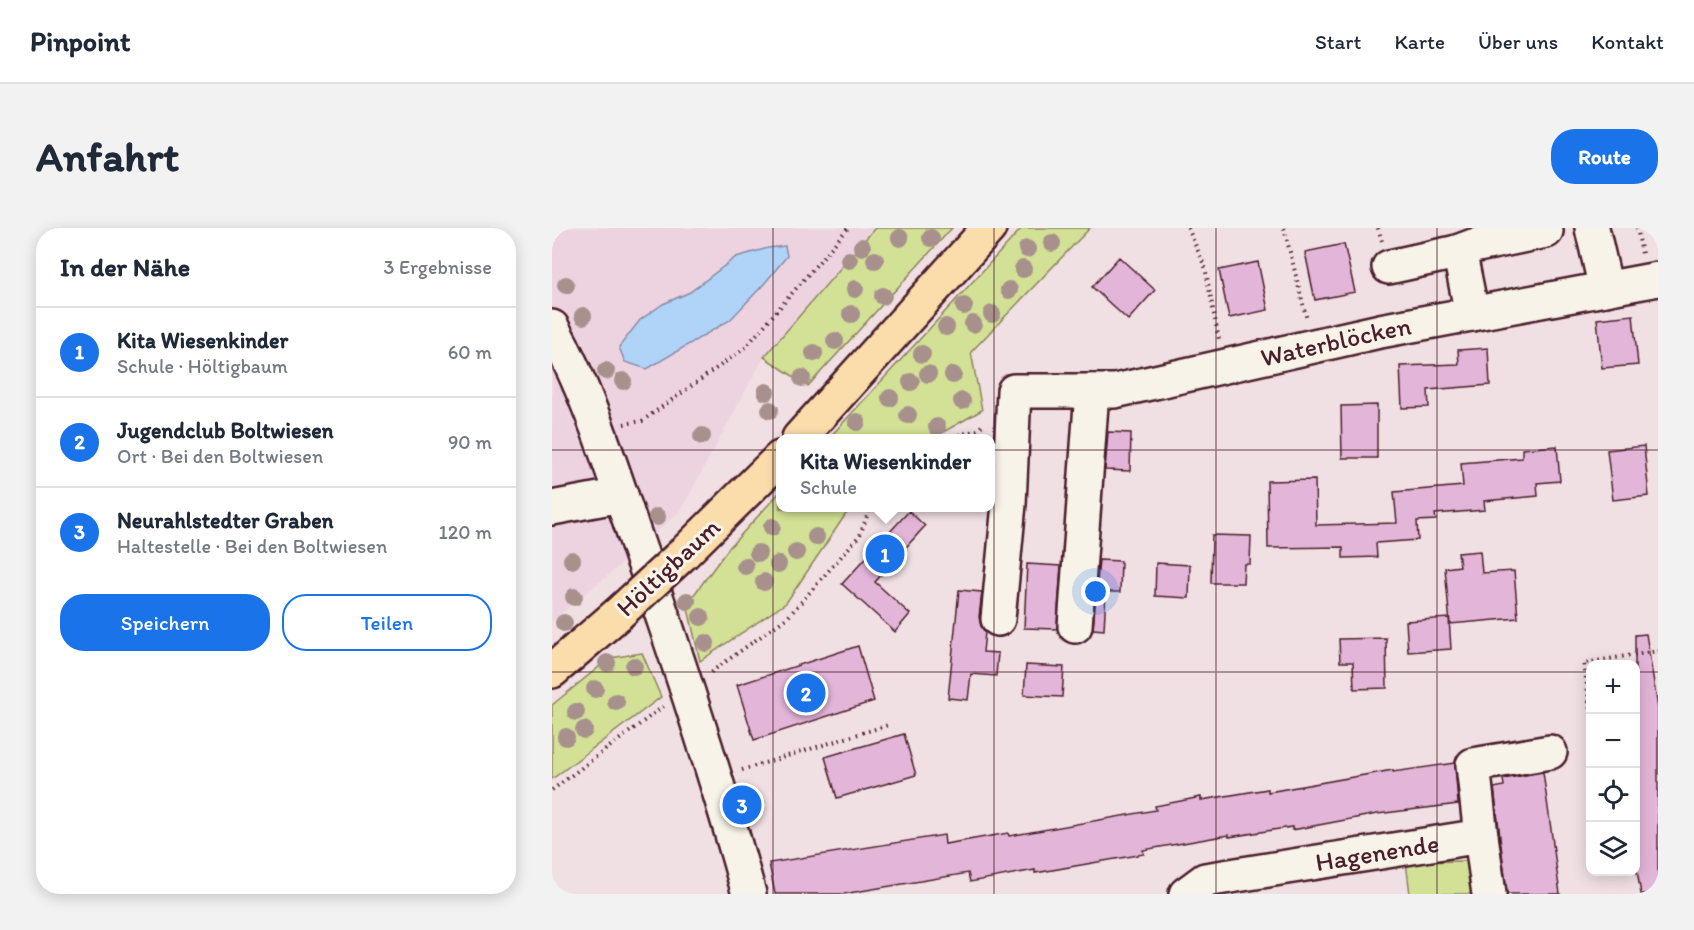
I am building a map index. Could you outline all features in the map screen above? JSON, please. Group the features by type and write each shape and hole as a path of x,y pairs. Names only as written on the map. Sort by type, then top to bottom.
{"main road":[{"path":"803,434 989,228"},
{"name":"Höltigbaum","path":"552,671 684,553 776,462"}],"street":[{"path":"1592,228 1606,289"},
{"path":"1389,267 1546,231"},
{"path":"1457,252 1460,255 1472,314"},
{"name":"Waterblöcken","path":"998,619 1009,504 1014,391 1115,391 1313,346 1658,279"},
{"path":"552,327 577,376 597,427 664,617 750,894"},
{"path":"1070,618 1082,391"},
{"path":"552,508 621,495"},
{"path":"1489,894 1469,837 1473,765 1550,752"},
{"name":"Hagenende","path":"1186,894 1205,880 1469,837"}],"path":[{"path":"597,427 642,421 745,348 848,228"},
{"path":"1188,228 1205,267 1224,366"},
{"path":"1284,228 1313,346"},
{"path":"552,790 788,617 860,536 868,512"},
{"path":"1602,660 1658,651"},
{"path":"1586,663 1584,663 1586,678"},
{"path":"715,779 888,725"}],"shaded area":[{"path":"552,228 874,228 764,357 681,510 612,572 552,621","holes":["785,246 787,256 764,284 705,333 647,369 663,304 690,292 736,257"]}],"green space":[{"path":"875,228 952,228 808,386 764,357"},
{"path":"1022,228 1090,228 971,352 982,410 940,434 833,434"},
{"path":"776,496 776,512 847,512 786,603 700,661 687,604 728,549"},
{"path":"642,653 661,697 552,779 552,705 610,658"},
{"path":"1467,861 1473,894 1410,894 1406,862"}],"water":[{"path":"785,246 787,256 730,320 647,369 625,362 619,347 640,320 663,304 690,292 736,257"}],"building":[{"path":"1344,244 1355,292 1315,300 1305,252"},
{"path":"1119,257 1155,290 1128,320 1092,287"},
{"path":"1258,262 1268,310 1229,318 1219,270"},
{"path":"1633,315 1638,365 1602,368 1597,319"},
{"path":"1488,348 1490,385 1428,390 1429,407 1402,408 1400,366 1459,364 1458,350"},
{"path":"1377,405 1377,458 1342,458 1341,406"},
{"path":"1108,432 1131,433 1130,471 1105,470"},
{"path":"1557,446 1560,481 1537,483 1538,496 1484,501 1485,510 1435,514 1436,520 1417,521 1418,540 1376,543 1377,557 1343,558 1343,547 1268,548 1267,481 1315,480 1316,525 1397,523 1394,492 1463,486 1461,463 1522,458 1522,449"},
{"path":"1644,446 1649,496 1613,500 1607,450"},
{"path":"908,512 925,526 875,582 910,614 895,632 842,584"},
{"path":"1212,535 1251,536 1250,564 1244,564 1243,583 1211,583"},
{"path":"1480,551 1482,573 1514,571 1518,618 1450,624 1445,568 1460,566 1458,553"},
{"path":"1099,560 1121,561 1120,592 1106,592 1104,630 1093,629"},
{"path":"1156,563 1190,565 1189,598 1155,596"},
{"path":"1027,564 1061,566 1057,629 1024,628"},
{"path":"959,590 982,592 979,617 985,632 983,652 998,653 996,676 971,674 968,700 948,698"},
{"path":"1449,618 1451,649 1408,652 1406,621"},
{"path":"1646,634 1658,708 1658,894 1641,894 1638,876 1640,876 1640,660 1635,660 1635,635"},
{"path":"1386,638 1387,688 1354,689 1353,662 1340,662 1339,639"},
{"path":"858,646 874,701 754,740 737,685"},
{"path":"1026,665 1064,667 1062,697 1024,695"},
{"path":"904,734 916,775 837,798 825,757"},
{"path":"1455,763 1458,804 1377,814 1292,830 1292,827 1229,837 1229,835 1143,850 1144,854 1035,873 1035,870 970,882 968,873 843,894 775,894 769,863 944,835 945,844 1008,833 1009,836 1156,810 1155,806 1201,797 1201,800 1268,789 1268,792 1393,770 1393,772"},
{"path":"1543,772 1560,894 1507,894 1494,788 1504,786 1503,779"}],"place":[{"name":"Kita Wiesenkinder","path":"885,554"},
{"name":"Jugendclub Boltwiesen","path":"806,693"},
{"name":"Neurahlstedter Graben","path":"742,805"}]}
